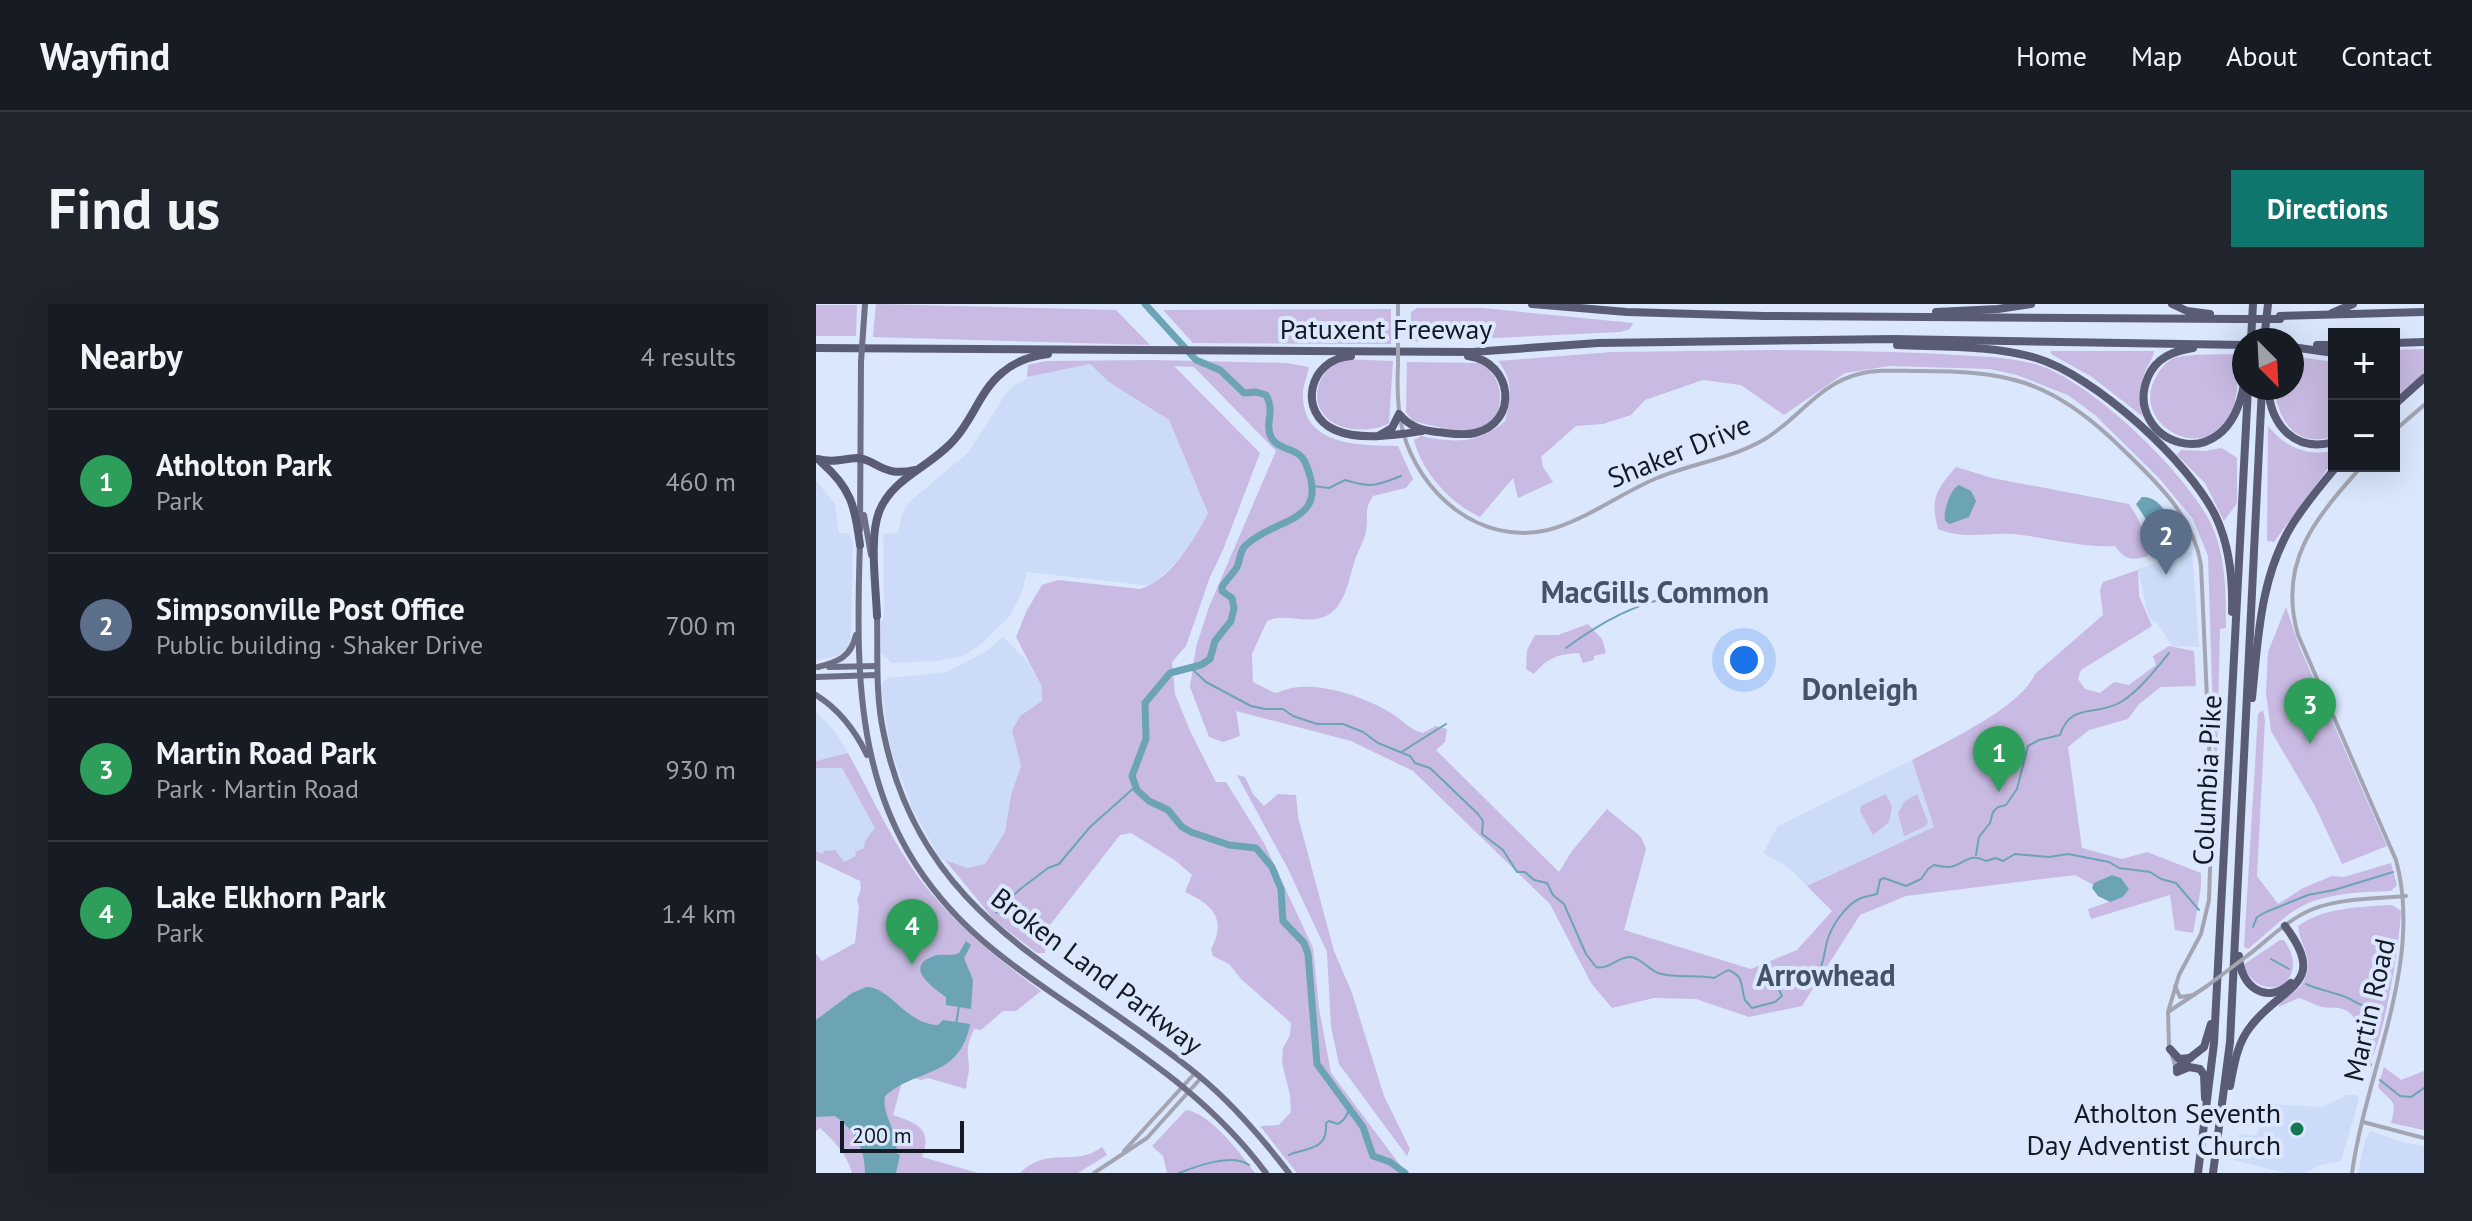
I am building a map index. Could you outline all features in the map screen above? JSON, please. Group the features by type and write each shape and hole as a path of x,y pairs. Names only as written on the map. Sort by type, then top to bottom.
{"highway":[{"name":"Patuxent Freeway","path":"1532,304 1627,312 1809,317 2280,318 2424,314"},
{"path":"1809,317 1981,311 2031,304"},
{"path":"2172,304 2187,311 2239,317"},
{"path":"2265,328 2268,304"},
{"path":"2280,318 2336,313 2353,304"},
{"path":"2251,328 2252,307"},
{"path":"2301,316 2424,314"},
{"path":"2115,318 2219,315"},
{"name":"Patuxent Freeway","path":"816,348 1491,352 1598,343 1788,340 2229,345"},
{"path":"1788,340 1971,349 2036,358 2089,384 2154,441 2204,496 2221,531 2229,557 2232,608 2229,768"},
{"path":"2400,343 2424,342"},
{"path":"2229,345 2183,349 2162,359 2146,382 2144,402 2156,428 2184,444 2203,443 2218,437 2230,425 2241,400"},
{"path":"2304,346 2328,345"},
{"path":"2304,348 2328,352"},
{"path":"877,616 875,523 888,495 951,444 990,385 1011,365 1044,355 1120,351"},
{"path":"1396,352 1335,358 1322,368 1312,389 1315,408 1328,426 1344,433 1404,435 1431,431"},
{"path":"1380,435 1392,428 1399,414 1411,426 1470,435 1488,428 1501,413 1505,399 1504,386 1499,373 1484,359 1419,352"},
{"path":"2400,400 2424,378"},
{"name":"Columbia Pike","path":"2198,1173 2217,1000 2245,400"},
{"name":"Columbia Pike","path":"2213,1173 2230,1042 2264,400"},
{"path":"2269,400 2273,415 2286,434 2308,444 2328,442"},
{"path":"817,458 836,462 859,458 889,472 918,469"},
{"path":"817,458 838,477 850,495 860,545"},
{"path":"2241,814 2260,628 2271,571 2292,525 2332,472"},
{"path":"2236,905 2239,967 2253,988 2277,991 2287,987 2296,975 2299,966 2297,953 2283,928"},
{"path":"2216,1153 2236,1057 2243,1039 2264,1011 2294,987 2303,972 2300,947 2283,928"},
{"path":"2176,1070 2194,1056 2208,1039 2217,1000"},
{"path":"2170,1049 2179,1059 2194,1056"},
{"path":"2176,1070 2193,1066 2202,1072 2205,1130"}],"main road":[{"name":"Broken Land Parkway","path":"865,304 859,458 859,676 872,765 891,816 933,888 964,923 994,950 1184,1085 1227,1125 1266,1173"},
{"name":"Broken Land Parkway","path":"861,504 873,567 880,713 894,773 917,826 950,878 1007,938 1198,1075 1240,1114 1289,1173"},
{"path":"817,667 836,662 849,653 854,644 859,616"},
{"path":"817,667 877,666"},
{"path":"816,677 877,675"},
{"path":"816,695 850,724 872,765"}],"street":[{"name":"Shaker Drive","path":"1398,304 1399,414 1404,435 1421,473 1453,509 1487,527 1510,532 1529,533 1561,525 1664,475 1748,448 1784,426 1829,387 1860,373 1928,371 1995,374 2040,388 2073,406 2115,443 2174,503 2192,530 2199,555 2212,810 2209,900 2201,934 2175,985 2168,1012 2170,1049 2176,1070"},
{"path":"2400,426 2424,405"},
{"name":"Martin Road","path":"2352,1173 2405,952 2406,896 2396,860 2302,646 2293,616 2294,571 2305,539 2357,472"},
{"path":"2168,1012 2305,913 2322,906 2406,896"},
{"path":"2175,985 2180,997 2197,994"},
{"path":"1116,1159 1184,1085 1198,1075"},
{"path":"1094,1173 1157,1129 1191,1091 1198,1075"},
{"path":"2363,1122 2424,1138"}],"shaded area":[{"path":"876,304 1116,310 1150,345 873,337"},
{"path":"816,305 857,305 856,336 816,336"},
{"path":"1417,308 1482,308 1633,323 1630,329 1620,332 1410,342 1411,312"},
{"path":"1391,309 1391,344 1193,343 1163,310"},
{"path":"2424,349 2424,376 2400,397 2400,350"},
{"path":"1776,350 1940,354 2031,363 2054,371 2079,386 2134,430 2200,505 2212,526 2220,551 2226,628 2220,629 2217,753 2214,750 2208,556 2193,519 2159,478 2095,415 2068,395 2017,375 1990,369 1889,366 1845,373 1784,415 1741,385 1703,380 1645,400 1631,415 1603,424 1576,426 1541,457 1543,467 1553,482 1518,498 1513,478 1480,517 1458,504 1430,475 1414,440 1421,436 1444,440 1476,438 1505,421 1510,390 1507,375 1498,361 1612,352"},
{"path":"2051,351 2154,351 2141,387 2142,416 2092,377 2051,354"},
{"path":"2232,354 2232,400 2235,400 2231,415 2216,433 2202,438 2188,438 2162,424 2154,413 2150,399 2158,373 2172,359"},
{"path":"2304,358 2328,361 2328,437 2309,439 2300,435 2285,422 2276,400 2304,400"},
{"path":"1341,359 1393,361 1389,423 1356,429 1338,425 1325,416 1318,400 1319,384 1328,370"},
{"path":"1046,361 1287,363 1309,367 1303,391 1305,409 1311,423 1322,433 1350,443 1398,446 1413,479 1406,488 1373,496 1367,509 1364,539 1346,590 1334,610 1320,618 1267,621 1252,654 1253,682 1275,693 1300,687 1335,690 1381,707 1423,733 1436,726 1447,729 1445,742 1436,750 1559,872 1607,809 1641,837 1646,849 1624,930 1751,969 1797,950 1832,911 1807,886 1934,827 1912,760 1980,723 2014,699 2035,674 2103,615 2100,590 2103,582 2138,570 2139,596 2152,626 2081,670 2078,679 2085,689 2100,693 2114,682 2129,685 2156,665 2153,656 2169,646 2194,651 2196,686 2161,687 2139,704 2128,719 2089,730 2068,747 2082,848 2122,859 2147,852 2201,873 2193,933 2175,930 2170,895 2091,919 2088,909 2123,897 2129,889 2121,878 2112,875 2093,885 2075,875 1906,896 1860,915 1802,1006 1749,1017 1696,999 1654,998 1612,1008 1591,983 1550,904 1413,771 1351,741 1236,711 1240,736 1223,742 1209,737 1190,687 1196,647 1209,607 1276,451 1194,367 1174,366 1260,453 1186,646 1172,662 1175,694 1216,782 1226,782 1264,843 1313,948 1319,1008 1331,1073 1406,1173 1297,1173 1260,1126 1279,1125 1291,1112 1282,1063 1291,1023 1242,980 1229,964 1213,956 1211,949 1218,929 1217,921 1210,908 1185,892 1192,875 1176,861 1131,833 1120,835 1046,930 1045,953 1037,953 995,921 945,860 967,868 985,864 1005,832 1011,795 1021,766 1012,730 1020,716 1042,701 1042,687 1016,637 1042,585 1058,580 1140,589 1162,577 1180,558 1208,513 1169,420 1109,382 1090,364 1027,377 1028,365"},
{"path":"1407,362 1480,363 1489,369 1499,388 1500,399 1494,419 1486,426 1468,431 1413,421 1406,412"},
{"path":"1090,364 1109,382 1169,420 1208,513 1191,547 1152,586 1027,572 1022,592 1010,616 980,645 963,656 938,661 892,663 881,653 883,534 898,533 908,503 969,452 1013,386 1037,373"},
{"path":"2268,426 2282,440 2298,449 2328,451 2328,468 2274,542 2267,541"},
{"path":"2222,448 2237,458 2237,503 2224,521 2205,483 2177,455 2181,450"},
{"path":"1956,467 1992,478 2129,504 2142,529 2148,556 2129,558 2115,546 2013,534 1957,534 1938,529 1936,495"},
{"path":"816,481 835,504 839,533 849,533 853,543 851,639 847,649 838,656 816,660"},
{"path":"1959,485 1971,491 1976,501 1969,517 1950,524 1945,521 1946,507"},
{"path":"2142,497 2153,499 2162,506 2175,526 2173,534 2151,541 2149,524 2136,504"},
{"path":"2192,551 2199,647 2172,646 2158,624 2149,618 2138,569"},
{"path":"2286,607 2299,646 2387,846 2342,864 2315,806 2271,731 2266,693 2268,652"},
{"path":"1588,624 1602,639 1606,653 1583,663 1579,653 1565,654 1548,661 1534,674 1526,669 1527,650 1535,635 1558,635"},
{"path":"1003,637 1028,662 1042,687 1042,702 1020,716 1012,729 1021,766 1011,795 1005,832 985,864 967,868 940,859 912,808 891,750 881,687 889,678 947,672 985,652"},
{"path":"2263,710 2257,876 2278,904 2303,888 2332,876 2344,877 2391,863 2397,885 2391,891 2340,895 2314,901 2286,916 2248,949 2244,947 2258,714"},
{"path":"816,712 834,730 848,753 816,761"},
{"path":"848,753 899,848 919,878 976,939 1041,991 1016,1011 1003,1011 981,1030 974,1029 968,1046 966,1089 904,1075 893,1115 921,1128 925,1140 922,1157 978,1173 852,1173 835,1143 820,1128 816,1131 816,954 822,961 855,943 857,900 861,888 860,881 816,860 816,851 823,854 824,851 835,850 844,862 864,848 865,841 875,828 842,768 816,768 816,761"},
{"path":"1912,760 1934,827 1807,886 1788,867 1763,853 1778,826"},
{"path":"816,768 842,768 876,828 849,873 816,859"},
{"path":"1237,775 1245,777 1253,794 1264,806 1278,794 1296,795 1298,817 1334,951 1352,993 1384,1096 1410,1149 1407,1156 1339,1064 1331,1027 1327,952 1287,867"},
{"path":"1886,794 1892,807 1889,822 1873,835 1860,811 1861,806"},
{"path":"1917,794 1928,822 1926,826 1904,836 1898,813 1905,801"},
{"path":"2112,875 2121,878 2129,889 2123,897 2110,902 2098,896 2092,888 2094,883"},
{"path":"2392,905 2401,911 2394,970 2384,1021 2363,1073 2356,1057 2356,1023 2347,1011 2322,1007 2299,998 2278,1007 2302,984 2308,968 2298,926 2331,912"},
{"path":"2284,940 2292,955 2293,968 2289,978 2282,985 2261,985 2251,978 2243,965"},
{"path":"966,941 971,945 964,958 973,980 971,1009 946,1005 946,997 921,972 925,961 937,955 959,953"},
{"path":"866,987 883,992 926,1023 938,1025 943,1020 970,1024 965,1041 947,1063 885,1096 884,1103 897,1145 896,1153 900,1155 896,1173 865,1173 861,1148 848,1128 835,1116 816,1117 816,1020 852,993"},
{"path":"2384,1067 2401,1080 2424,1071 2424,1130 2391,1123 2394,1105 2378,1087"},
{"path":"2347,1095 2357,1095 2359,1099 2341,1161 2321,1165 2305,1173 2286,1173 2234,1160 2239,1134 2256,1136 2271,1104 2322,1107"},
{"path":"1186,1110 1215,1126 1255,1173 1167,1173 1163,1156 1152,1146"},
{"path":"2370,1131 2424,1146 2424,1173 2358,1173"},
{"path":"1102,1147 1107,1155 1078,1173 1020,1173 1041,1160 1082,1156"}],"waterway":[{"path":"1145,304 1196,360 1220,370 1244,393 1266,395 1270,407 1271,437 1278,445 1302,457 1311,482 1312,497 1297,516 1244,547 1237,567 1222,587 1222,591 1232,598 1234,608 1231,621 1215,641 1210,659 1201,665 1170,673 1145,703 1146,739 1132,776 1137,790 1149,801 1168,810 1182,827 1229,845 1256,848 1272,867 1281,889 1283,921 1304,943 1308,954 1317,1064 1363,1127 1373,1156 1390,1162 1405,1173"},
{"path":"1313,486 1329,488 1345,480 1373,485 1401,476"},
{"path":"1566,648 1621,614 1651,602 1682,596"},
{"path":"1976,855 1979,837 1990,823 1993,812 2006,805 2017,789 2028,746 2060,735 2065,725 2077,714 2121,702 2141,686 2169,653"},
{"path":"1189,666 1206,682 1251,706 1283,709 1317,724 1343,724 1430,768 1478,814 1483,821 1482,834 1503,850 1517,872 1525,872 1534,880 1547,883 1553,895 1564,904 1586,954 1596,967 1606,967 1631,957 1655,971 1672,976 1714,978 1728,970 1740,978 1745,1000 1752,1008 1775,1002 1782,996 1778,988 1770,987 1767,978 1772,974 1786,973 1801,984 1815,976 1822,965 1828,938 1837,921 1854,902 1877,894 1880,880 1884,878 1906,886 1921,879 1934,865 1953,866 1974,858 2003,861 2015,854 2049,857 2068,854 2109,862 2119,868 2150,872 2176,883 2199,910"},
{"path":"1403,751 1446,724"},
{"path":"996,913 1019,890 1048,868 1059,864 1090,827 1135,787"},
{"path":"2253,927 2257,917 2308,895 2393,872"},
{"path":"2271,959 2289,969"},
{"path":"2306,984 2366,1006 2366,1021 2371,1029 2366,1053 2371,1065"},
{"path":"956,1024 959,1006"},
{"path":"2380,1080 2400,1096 2411,1097 2424,1088"},
{"path":"1289,1155 1320,1144 1326,1132 1326,1123 1338,1124 1346,1117 1349,1108"},
{"path":"1179,1173 1224,1160 1249,1165"}],"place":[{"name":"Simpsonville Post Office","path":"2166,575"},
{"name":"Martin Road Park","path":"2310,744"},
{"name":"Atholton Park","path":"1999,792"},
{"name":"Lake Elkhorn Park","path":"912,965"},
{"name":"Atholton Seventh Day Adventist Church","path":"2297,1129"}],"district":[{"name":"MacGills Common","path":"1655,593"},
{"name":"Donleigh","path":"1860,690"},
{"name":"Arrowhead","path":"1826,976"}]}
